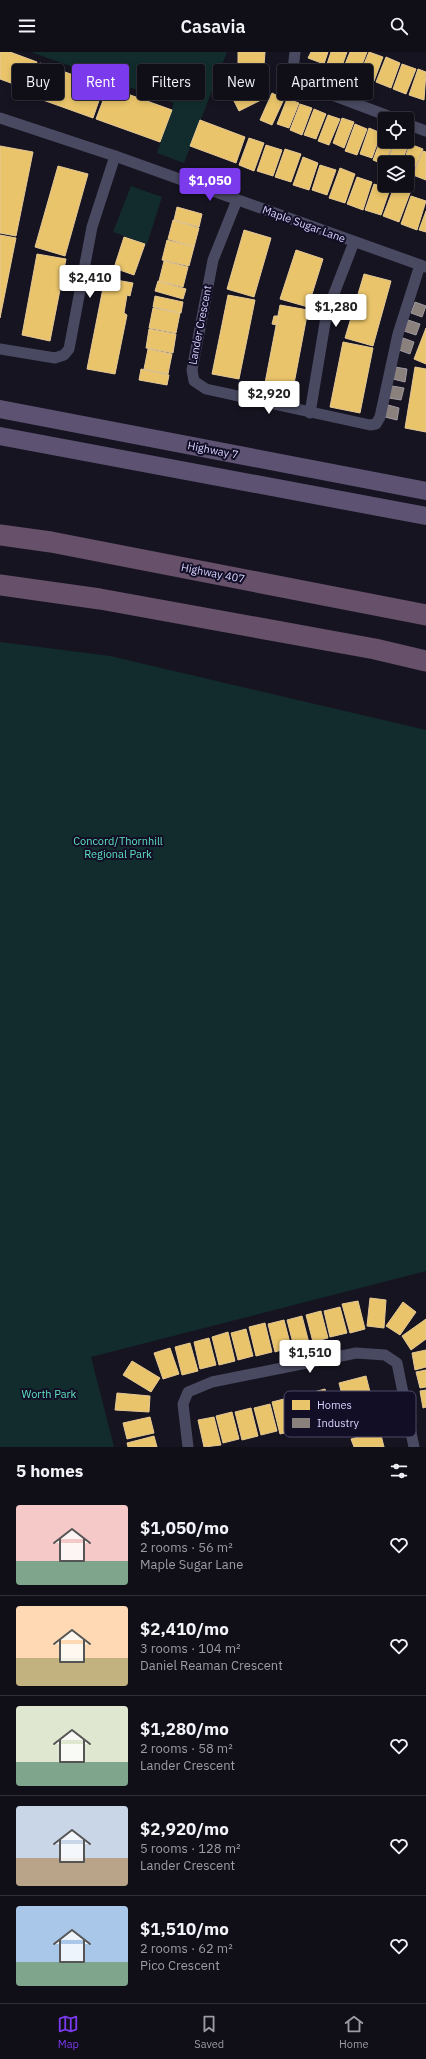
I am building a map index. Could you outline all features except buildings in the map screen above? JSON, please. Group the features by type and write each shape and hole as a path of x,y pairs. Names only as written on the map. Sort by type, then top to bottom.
{"highway":[{"name":"Highway 407","path":"0,535 51,542 426,615"},
{"path":"0,585 100,599 375,649 426,661"}],"main road":[{"name":"Highway 7","path":"0,409 426,491"},
{"path":"0,436 426,516"}],"street":[{"path":"295,52 293,69 298,82 378,112"},
{"name":"Maple Sugar Lane","path":"0,118 115,156 423,266"},
{"path":"414,127 426,131"},
{"path":"0,349 55,358 64,355 69,349 92,227 115,156"},
{"name":"Lander Crescent","path":"237,200 213,260 192,370 194,381 206,389 310,413 370,425 376,424 380,417 398,334 423,266"},
{"path":"310,413 325,322 330,304 354,242"},
{"path":"188,1447 183,1404 188,1392 212,1382 356,1353 385,1354 397,1363 403,1391"},
{"path":"412,1437 414,1447"}],"green space":[{"path":"31,52 227,52 222,64 213,64 213,88 184,163 157,153 174,103 166,100 205,100 205,64 137,64 137,90 129,87 129,64 72,64 72,67"},
{"path":"131,186 162,197 147,244 113,232"},
{"path":"0,642 110,656 426,730 426,1271 91,1357 114,1447 0,1447"}],"park label":[{"name":"Concord/Thornhill Regional Park","path":"118,847"},
{"name":"Worth Park","path":"49,1394"}]}
